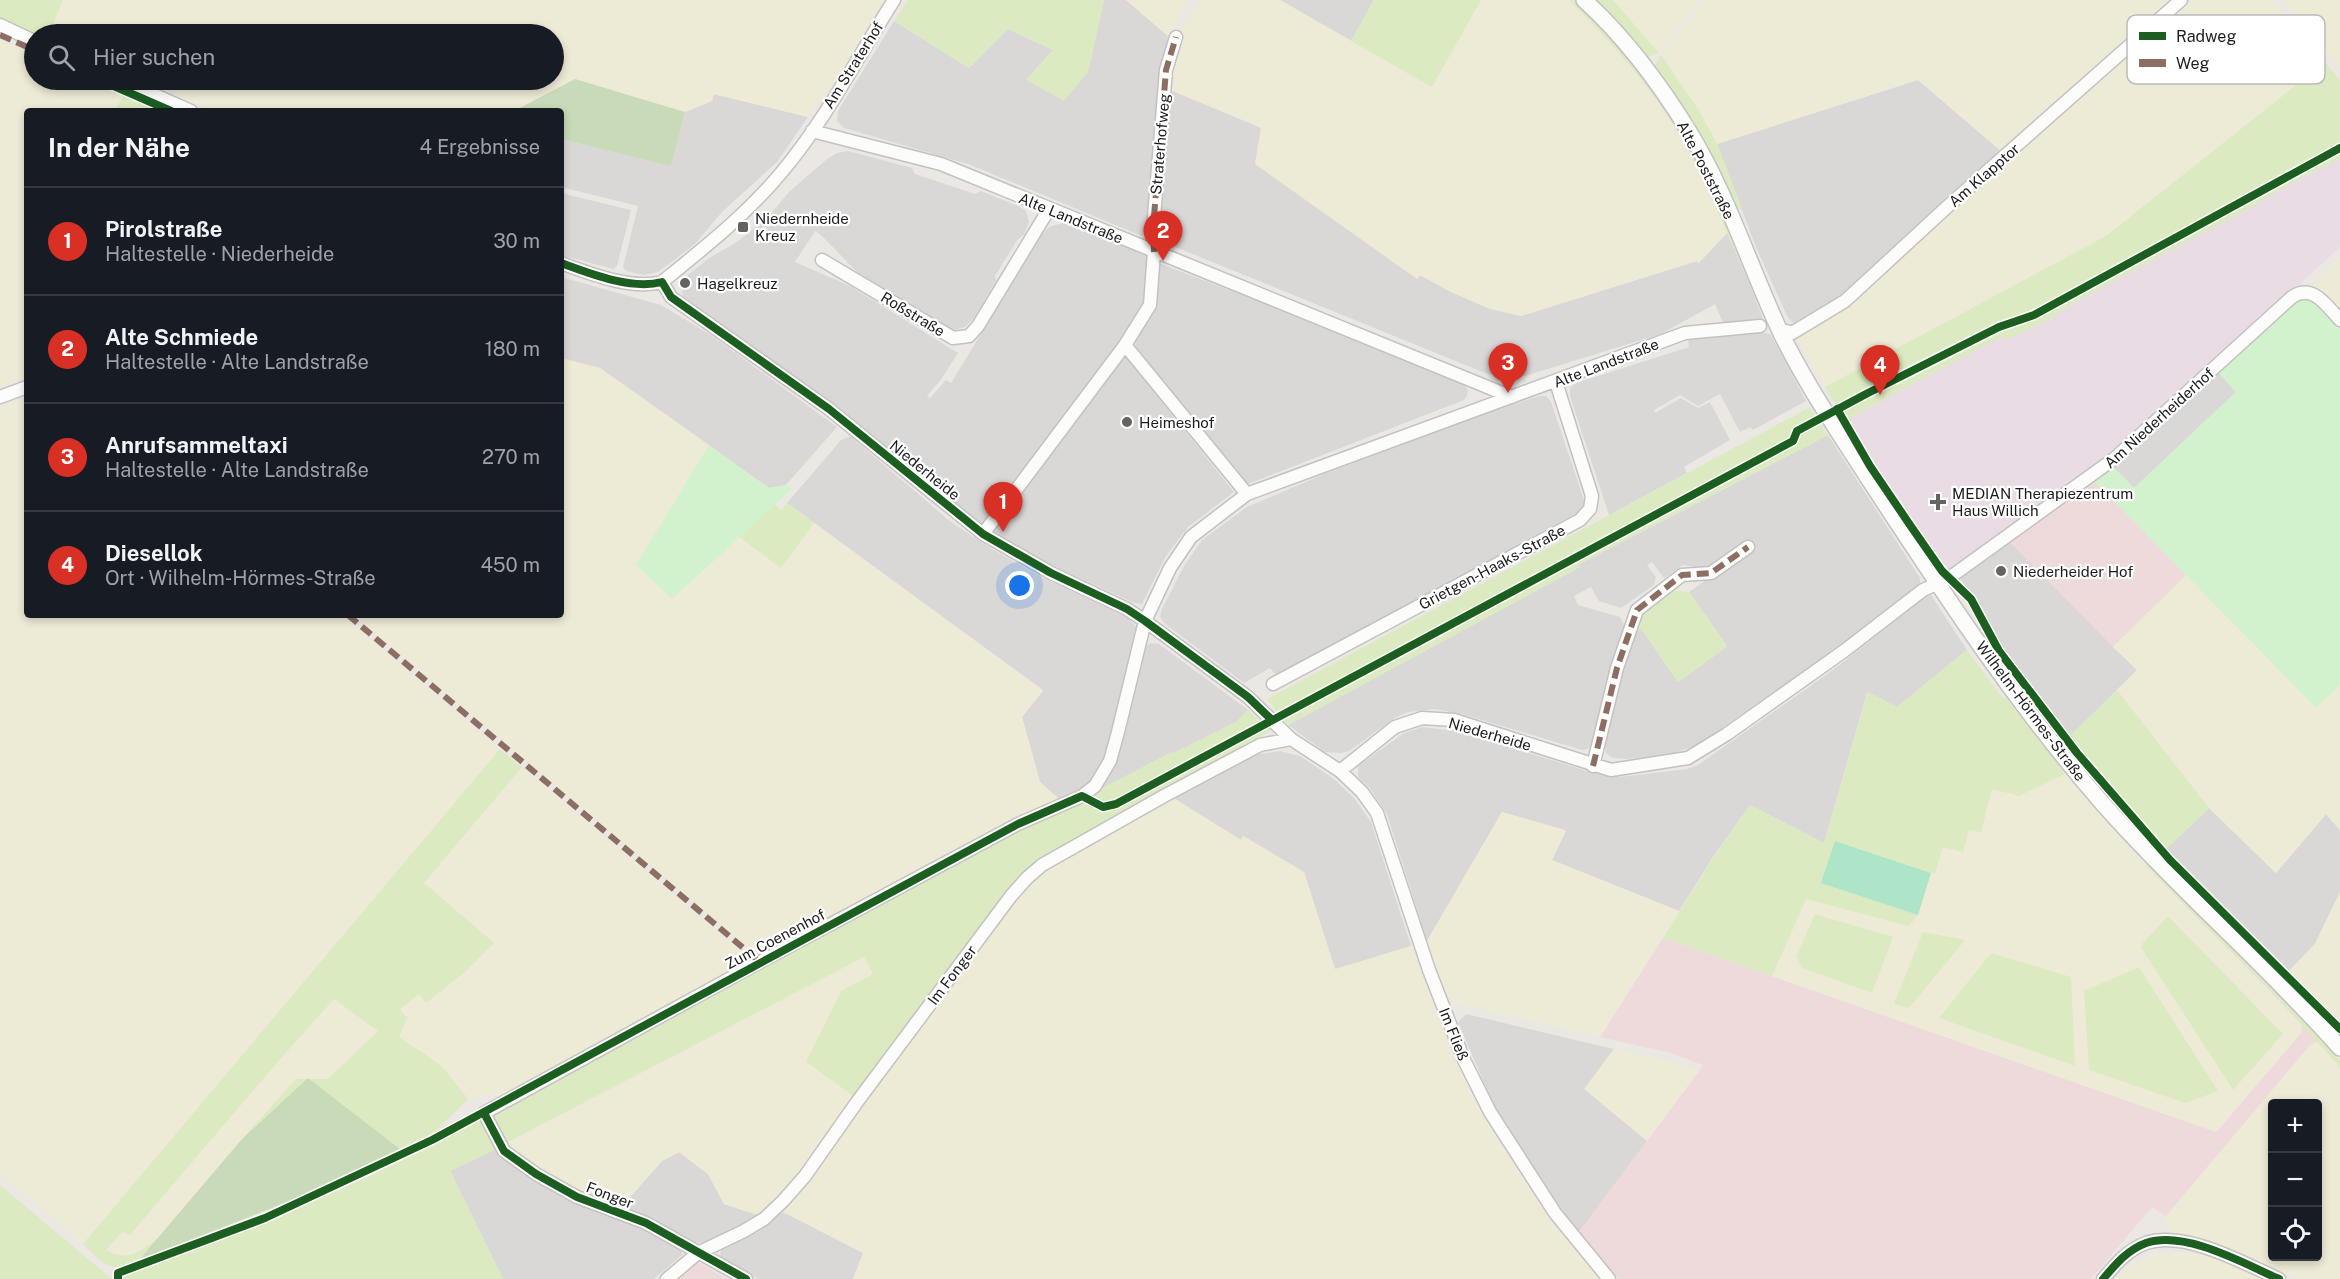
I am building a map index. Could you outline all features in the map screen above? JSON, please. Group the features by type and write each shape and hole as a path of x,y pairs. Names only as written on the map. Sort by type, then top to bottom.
{"street":[{"name":"Am Straterhof","path":"812,131 894,0"},
{"name":"Alte Poststraße","path":"1584,0 1604,18 1647,69 1691,134 1723,199 1779,329"},
{"name":"Am Klapptor","path":"2164,15 2181,0"},
{"path":"0,25 24,36"},
{"name":"Straterhofweg","path":"983,534 1125,345 1150,305 1155,252 1153,229 1166,70 1176,37"},
{"name":"Am Klapptor","path":"1779,329 1792,333 1845,301 2127,48"},
{"path":"144,90 184,108"},
{"name":"Alte Landstraße","path":"812,131 941,164 1512,397 1685,333 1760,326"},
{"path":"564,265 616,280 651,285 662,282 739,218 782,172 812,131"},
{"name":"Roßstraße","path":"822,260 953,338 969,336 978,326 1049,209"},
{"name":"Niederheide","path":"662,282 671,297 829,409 983,534 1050,573 1127,609 1248,696 1291,739 1340,771 1395,727 1422,718 1454,720 1611,770 1688,758 1727,734 1844,651 1923,590 1938,583"},
{"name":"Am Niederheiderhof","path":"1938,583 1949,578 2115,458 2292,297 2300,293 2314,294 2340,320"},
{"name":"Wilhelm-Hörmes-Straße","path":"1779,329 1847,445 2012,690 2103,804 2174,880 2340,1048"},
{"path":"1125,345 1247,494"},
{"name":"Grietgen-Haaks-Straße","path":"1273,684 1580,520 1590,509 1592,496 1556,382"},
{"path":"0,397 24,388"},
{"name":"Zum Coenenhof","path":"484,1113 1018,824 1089,791 1095,786 1110,761 1145,621 1170,568 1191,537 1247,494 1512,397"},
{"path":"1593,766 1617,668 1637,610 1682,575 1711,573 1748,547"},
{"name":"Im Fonger","path":"667,1279 698,1252 764,1219 805,1176 878,1074 1011,896 1027,878 1042,866 1093,836 1260,745 1291,739"},
{"name":"Im Fließ","path":"1340,771 1362,792 1377,813 1429,970 1464,1060 1490,1112 1555,1213 1608,1279"},
{"name":"Fonger","path":"484,1113 504,1151 536,1174 577,1197 646,1223 746,1279"},
{"path":"2103,1279 2123,1257 2136,1248 2163,1240 2210,1249 2279,1279"}],"shaded area":[{"path":"63,0 886,0 822,101 819,100 808,117 714,94 712,101 685,112 576,79 564,85 564,24 53,24"},
{"path":"1104,0 1126,0 1168,36 1158,88 1148,228 1142,236 968,164 844,128 837,121 838,111 894,21 969,68 1008,29 1053,50 1026,80 1088,72"},
{"path":"1126,0 1189,0 1168,36"},
{"path":"1200,0 1280,0 1432,87 1481,0 1569,0 1598,28 1635,71 1668,117 1727,233 1698,264 1697,261 1521,316 1490,309 1420,275 1417,279 1255,164 1261,127 1168,89 1175,53 1184,28"},
{"path":"1280,0 1374,0 1351,41"},
{"path":"1613,0 1701,0 1659,53"},
{"path":"1705,0 2175,0 2158,15 2127,15 2127,42 2001,151 1918,80 1717,144 1700,112 1661,55"},
{"path":"2192,0 2273,0 2286,15 2175,15"},
{"path":"2283,0 2340,0 2340,67 2325,49 2325,15 2296,15"},
{"path":"0,40 24,51 24,90 113,90 125,95 115,108 24,108 24,379 0,387"},
{"path":"2127,57 2127,84 2297,84 2106,236 1825,387 1797,338 1845,308 1928,230"},
{"path":"1918,80 2001,151 1838,298 1793,323 1788,318 1755,245 1717,144"},
{"path":"1168,89 1261,128 1417,279 1420,275 1453,293 1521,316 1697,261 1698,263 1727,233 1763,319 1723,323 1715,304 1661,334 1525,376 1505,377 1485,373 1163,242 1158,230"},
{"path":"166,90 555,90 520,108 206,108"},
{"path":"714,94 808,117 777,162 722,212 695,244 658,272 644,275 626,271 623,267 638,206 564,188 564,140 671,165 685,112 712,101"},
{"path":"848,151 912,168 915,174 975,194 981,191 1026,211 1029,222 1024,235 1018,239 995,276 996,281 973,319 965,327 954,330 943,326 858,273 815,231 795,262 850,286 958,353 927,396 930,398 946,380 951,383 1042,234 1049,227 1066,222 1148,255 1146,303 1119,347 983,525 914,473 872,434 731,331 690,305 682,294 682,283 688,275 709,258 737,242 769,216 789,192 827,159 837,153"},
{"path":"2340,159 2340,247 2120,450 2077,477 1948,573 1889,492 1848,424 1853,421 1851,417 2004,335 2006,340 2047,321 2072,304"},
{"path":"564,194 631,210 617,266 613,269 564,256"},
{"path":"2340,257 2340,315 2316,290 2318,278"},
{"path":"1156,262 1354,338 1464,384 1468,391 1467,396 1464,400 1243,486 1137,354 1135,341 1150,317 1153,306"},
{"path":"564,278 661,305 711,335 837,427 786,485 769,488 600,368 564,359"},
{"path":"1726,332 1763,332 1771,335 1806,401 1753,430 1750,427 1740,432 1720,394 1698,406 1680,395 1654,410 1655,413 1681,398 1698,408 1710,402 1730,440 1684,467 1687,473 1609,515 1570,396 1570,388 1576,383 1689,347 1688,339"},
{"path":"1126,357 1234,492 1188,527 1166,556 1142,604 1132,602 1045,562 991,530 1023,486 1026,488 1121,358"},
{"path":"564,359 600,368 709,445 636,564 672,599 739,537 781,567 814,523 1043,691 1022,717 1040,782 1060,800 1016,820 766,953 753,952 357,618 564,618"},
{"path":"2217,371 2236,392 2134,488 2113,467"},
{"path":"1539,396 1546,396 1551,402 1584,500 1584,507 1579,512 1278,674 1270,668 1244,683 1164,623 1160,617 1184,566 1202,540 1247,507 1324,474 1470,419"},
{"path":"24,399 24,618 345,618 500,749 83,1244 0,1175 0,408"},
{"path":"1828,435 1920,578 1920,583 1819,661 1699,744 1673,754 1628,759 1613,758 1606,753 1604,743 1614,699 1631,643 1640,627 1678,682 1727,646 1689,592 1751,548 1746,540 1737,547 1736,552 1711,570 1683,565 1664,578 1652,562 1647,565 1656,577 1654,585 1621,608 1599,601 1591,587 1574,596 1578,605 1620,617 1625,627 1594,741 1588,749 1582,750 1462,714 1435,709 1408,712 1395,718 1349,751 1341,753 1325,752 1288,725 1580,567 1578,565"},
{"path":"850,436 951,522 1043,578 1128,618 1136,627 1137,632 1107,754 1091,784 1060,800 1040,782 1022,717 1043,690 787,503 841,440"},
{"path":"2094,481 2186,575 2113,647 2010,542"},
{"path":"2010,542 2137,670 2069,737 1996,640 1960,578"},
{"path":"2186,575 2316,707 2340,685 2340,830 2326,814 2276,873 2209,808 2117,690 2137,670 2113,647"},
{"path":"1931,595 1967,650 1897,707 1867,693 1824,843 1750,805 1713,857 1679,911 1552,860 1565,830 1502,812 1427,941 1387,814 1369,787 1358,777 1358,766 1404,733 1422,727 1457,731 1587,771 1620,777 1687,769 1698,765 1833,670"},
{"path":"1150,643 1159,644 1248,710 1236,722 1173,754 1172,752 1098,792 1111,767 1141,651"},
{"path":"1280,751 1300,756 1334,779 1355,799 1371,822 1411,946 1335,970 1304,872 1243,836 1241,840 1170,796 1246,756"},
{"path":"522,767 747,956 745,965 518,1091 468,1099 441,1065 399,1037 407,1018 399,1009 419,994 426,1003 494,943 424,883"},
{"path":"2065,774 2145,865 2302,1025 2301,1033 2216,1132 1772,976 1806,899 1909,926 1918,915 1931,873 1935,873 1943,846 1969,829 1981,832 1992,789 2019,796"},
{"path":"1170,796 1241,840 1243,836 1304,872 1335,969 1411,946 1451,1051 1476,1103 1495,1136 1546,1210 1599,1279 853,1279 863,1253 783,1212 809,1182 899,1055 1030,881 1054,863"},
{"path":"2209,808 2276,873 2326,814 2340,830 2340,892 2315,944 2288,972 2165,850"},
{"path":"1502,812 1566,831 1552,860 1679,911 1600,1037 1458,1004 1448,995 1427,941"},
{"path":"2340,892 2340,1022 2288,972 2315,944"},
{"path":"1663,938 2216,1132 2301,1033 2302,1025 2318,1042 2311,1044 2166,1216 2152,1207 2091,1279 1619,1279 1579,1232 1703,1065 1671,1053 1600,1037"},
{"path":"864,957 873,974 841,991 855,1097 800,1174 761,1216 724,1204 708,1174 679,1152 662,1161 624,1204 622,1210 553,1179 519,1157 506,1143"},
{"path":"335,999 379,1031 328,1079 296,1079 158,1238 129,1256 117,1256 106,1250 122,1231 130,1234 281,1058"},
{"path":"1466,1014 1614,1049 1585,1089 1647,1141 1579,1232 1556,1202 1507,1128 1490,1097 1458,1022"},
{"path":"2318,1042 2340,1067 2340,1279 2297,1279 2225,1247 2191,1236 2185,1237 2165,1228 2164,1219 2311,1044"},
{"path":"1614,1049 1669,1061 1699,1071 1647,1141 1584,1089"},
{"path":"496,1149 514,1164 681,1246 682,1255 654,1279 503,1279 450,1171"},
{"path":"679,1152 708,1174 724,1204 761,1216 704,1243 693,1242 622,1210 624,1204 662,1161"},
{"path":"783,1212 864,1253 853,1279 758,1279 720,1256 721,1249 758,1232"},
{"path":"2175,1252 2196,1253 2218,1259 2262,1279 2113,1279 2131,1265 2152,1255"},
{"path":"697,1263 703,1265 727,1279 675,1279"}],"green space":[{"path":"0,0 63,0 53,24 24,24 24,30 0,19"},
{"path":"908,0 1104,0 1088,72 1064,101 1026,80 1053,50 1008,29 969,68 894,21"},
{"path":"1374,0 1481,0 1432,87 1351,41"},
{"path":"1569,0 1576,1 1618,45 1666,109 1707,183 1750,284 1701,177 1667,115 1621,55"},
{"path":"1596,0 1613,0 1659,53 1648,57"},
{"path":"1661,55 1700,112 1717,144 1742,208 1736,211 1700,135 1655,65"},
{"path":"2325,62 2340,80 2340,159 2072,304 2047,321 2006,340 2003,336 1851,417 1853,421 1848,424 1825,387 2106,236 2297,84 2325,84"},
{"path":"575,79 685,112 671,166 564,140 564,108 520,108 554,90 564,90 564,85"},
{"path":"113,90 128,90 169,108 115,108 125,95"},
{"path":"2300,295 2311,295 2340,326 2340,685 2316,708 2094,481 2113,467 2134,488 2236,392 2217,371"},
{"path":"1810,407 1828,435 1578,565 1580,567 1288,725 1267,699"},
{"path":"709,445 768,488 786,485 792,489 672,599 636,565"},
{"path":"787,503 814,523 781,568 739,537 774,504 781,510"},
{"path":"1672,590 1689,592 1727,647 1678,682 1640,627 1643,611"},
{"path":"1967,650 2003,699 2006,698 2065,774 2019,796 1992,789 1981,832 1969,830 1963,852 1943,847 1935,874 1835,841 1822,883 1918,915 1909,926 1806,899 1772,976 1663,938 1713,858 1750,805 1824,843 1868,692 1897,707"},
{"path":"2117,690 2209,808 2165,850 2340,1022 2340,1038 2159,855 2164,850 2069,737"},
{"path":"1248,710 1271,731 1041,860 1021,875 855,1097 806,1062 841,991 873,974 864,957 506,1143 491,1117 853,916 1172,752 1236,722"},
{"path":"500,749 522,767 424,883 494,943 465,972 426,1003 419,994 400,1009 407,1018 399,1037 441,1065 468,1099 433,1134 401,1150 308,1079 328,1079 378,1031 334,999 130,1235 122,1232 106,1250 120,1255 134,1254 158,1238 142,1256 128,1265 113,1267 102,1262 83,1244"},
{"path":"1835,841 1931,873 1918,915 1821,883"},
{"path":"2148,863 2340,1059 2340,1067 2275,996 2145,865"},
{"path":"1815,914 1893,937 1872,993 1802,968 1796,957"},
{"path":"2168,916 2283,1034 2233,1090 2140,946"},
{"path":"1923,932 1965,940 1909,1008 1894,1004"},
{"path":"1991,953 2071,977 2075,1066 1939,1018"},
{"path":"2139,967 2218,1091 2185,1103 2089,1070 2084,991"},
{"path":"308,1078 401,1150 303,1196 139,1260 242,1139"},
{"path":"296,1079 308,1079 242,1139"},
{"path":"480,1120 496,1149 450,1171 503,1279 116,1279 316,1200 394,1164"},
{"path":"0,1185 112,1279 0,1279"}],"marked path":[{"path":"0,35 24,46"},
{"path":"1154,252 1153,229 1166,70 1176,37"},
{"path":"1593,766 1617,668 1637,610 1682,575 1711,573 1748,547"},
{"path":"352,618 760,962"}],"cycle path":[{"path":"123,90 164,108"},
{"path":"118,1279 118,1273 265,1218 432,1140 1018,824 1082,796 1103,807 1116,804 1793,441 1797,431 1866,394 1999,327 2034,315 2340,148"},
{"path":"564,264 624,282 637,284 662,282 671,297 829,409 983,534 1051,573 1127,609 1248,697 1272,720"},
{"path":"1837,409 1870,466 1942,571 1971,599 1999,651 2077,753 2170,860 2340,1029"},
{"path":"484,1113 504,1151 536,1174 577,1197 646,1223 746,1279"},
{"path":"2103,1279 2122,1258 2133,1250 2146,1243 2161,1240 2196,1244 2279,1279"}],"place":[{"name":"Niedernheide Kreuz","path":"743,227"},
{"name":"Alte Schmiede","path":"1163,261"},
{"name":"Hagelkreuz","path":"685,283"},
{"name":"Anrufsammeltaxi","path":"1508,393"},
{"name":"Diesellok","path":"1880,395"},
{"name":"Heimeshof","path":"1127,422"},
{"name":"MEDIAN Therapiezentrum Haus Willich","path":"1938,502"},
{"name":"Pirolstraße","path":"1003,532"},
{"name":"Niederheider Hof","path":"2001,571"}]}
